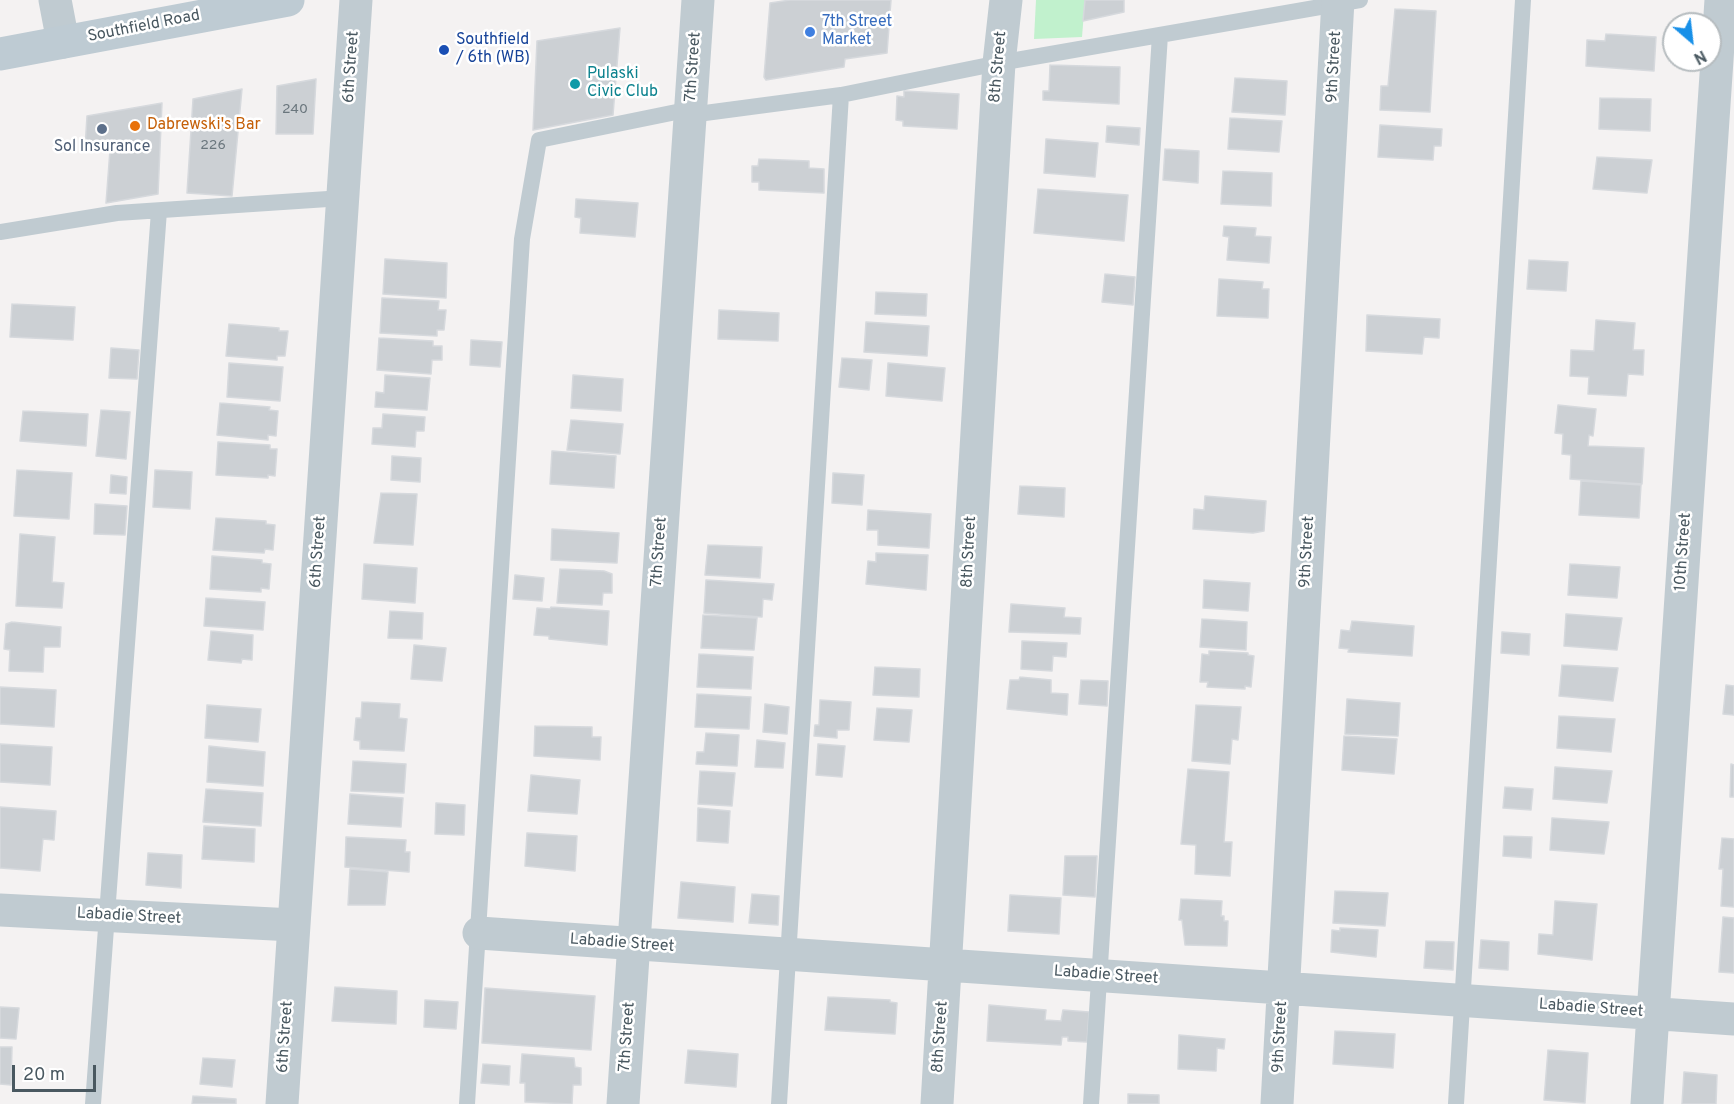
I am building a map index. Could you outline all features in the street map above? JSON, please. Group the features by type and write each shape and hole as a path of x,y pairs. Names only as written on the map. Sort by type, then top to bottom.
{"main road":[{"name":"Southfield Road","path":"0,54 288,0"}],"street":[{"path":"55,0 63,42"},
{"name":"6th Street","path":"282,1104 356,0"},
{"name":"7th Street","path":"623,1104 698,0"},
{"name":"8th Street","path":"937,1104 999,63 1006,0"},
{"name":"10th Street","path":"1647,1104 1721,0"},
{"name":"9th Street","path":"1277,1104 1346,1"},
{"name":"Labadie Street","path":"0,910 293,925"},
{"name":"Labadie Street","path":"479,933 1734,1019"}],"lane":[{"path":"1456,1104 1523,0"},
{"path":"467,1104 522,239 539,140 690,112 841,94 999,63 1346,1"},
{"path":"1091,1104 1160,35"},
{"path":"779,1104 841,94"},
{"path":"0,232 117,213 343,198"},
{"path":"93,1104 159,211"}],"green space":[{"path":"1036,0 1085,0 1082,37 1034,39"}],"building":[{"path":"790,0 891,0 887,53 845,59 844,67 766,80 764,77 770,3"},
{"path":"1085,0 1124,0 1124,12 1083,21"},
{"path":"1395,9 1436,11 1430,112 1380,110 1381,86 1388,86"},
{"name":"Pulaski Civic Club","path":"620,28 613,115 533,130 537,41"},
{"path":"1606,34 1656,37 1654,71 1586,66 1587,40 1605,41"},
{"path":"1050,65 1120,67 1119,104 1043,100 1043,91 1049,91"},
{"path":"1235,78 1287,81 1285,115 1232,112"},
{"path":"316,79 313,134 276,134 277,86"},
{"path":"242,89 232,196 187,193 193,99"},
{"path":"904,91 959,94 957,129 903,126 903,121 896,120 897,96 904,97"},
{"path":"1600,98 1651,99 1650,131 1599,129"},
{"path":"162,103 158,194 106,203 110,150 85,148 87,116"},
{"path":"1230,118 1282,121 1279,152 1228,149"},
{"path":"1380,125 1442,129 1441,146 1434,146 1433,160 1378,157"},
{"path":"1107,126 1140,128 1139,145 1106,142"},
{"path":"1046,139 1098,143 1095,177 1044,173"},
{"path":"1165,149 1199,151 1198,183 1163,180"},
{"path":"1597,157 1652,160 1647,193 1593,189"},
{"path":"759,159 809,161 809,168 824,169 824,193 759,190 759,182 752,182 752,166 758,166"},
{"path":"1223,171 1272,173 1271,206 1221,204"},
{"path":"1038,189 1128,195 1124,241 1034,233"},
{"path":"576,199 638,203 635,237 580,233 581,218 575,217"},
{"path":"1224,226 1256,228 1255,236 1271,237 1269,263 1227,260 1229,237 1223,236"},
{"path":"385,259 447,263 446,298 383,294"},
{"path":"1529,260 1568,262 1566,291 1527,289"},
{"path":"1105,274 1135,277 1133,305 1102,302"},
{"path":"1219,279 1263,282 1262,289 1269,289 1268,318 1217,316"},
{"path":"876,292 927,294 926,316 875,314"},
{"path":"382,298 439,301 438,310 446,310 444,330 437,330 437,336 380,333"},
{"path":"12,304 75,307 73,340 10,337"},
{"path":"719,310 779,313 778,341 718,339"},
{"path":"1367,315 1440,319 1439,338 1424,337 1422,354 1366,351"},
{"path":"1596,320 1635,323 1633,350 1644,350 1643,375 1628,374 1626,396 1588,394 1589,377 1570,376 1571,350 1594,351"},
{"path":"866,322 929,326 927,356 864,352"},
{"path":"229,324 279,328 279,331 288,331 285,356 277,356 277,360 226,356"},
{"path":"379,338 433,341 433,346 442,346 442,360 432,360 431,374 377,370"},
{"path":"471,340 502,342 500,367 470,365"},
{"path":"111,348 139,350 137,379 109,378"},
{"path":"842,358 872,360 869,390 839,387"},
{"path":"229,363 283,367 280,401 227,397"},
{"path":"888,363 945,368 942,401 886,396"},
{"path":"385,375 430,378 427,410 375,407 376,392 384,393"},
{"path":"573,375 623,379 621,411 571,408"},
{"path":"220,403 270,407 269,410 278,411 276,436 268,435 268,440 217,435"},
{"path":"1558,405 1596,409 1593,436 1589,435 1588,446 1644,448 1642,484 1570,479 1571,455 1562,454 1563,434 1555,433"},
{"path":"101,410 130,412 126,459 96,456"},
{"path":"23,411 88,414 86,446 20,441"},
{"path":"383,414 425,417 424,431 416,431 415,447 372,444 373,428 382,428"},
{"path":"571,420 623,424 620,454 567,450"},
{"path":"218,442 270,445 270,449 277,449 275,476 268,475 268,478 216,475"},
{"path":"552,451 616,456 614,488 550,484"},
{"path":"392,456 421,458 420,482 391,480"},
{"path":"17,470 72,473 69,519 14,516"},
{"path":"155,470 192,472 190,509 153,507"},
{"path":"833,473 864,475 862,505 832,503"},
{"path":"111,475 127,477 126,494 110,493"},
{"path":"1581,481 1641,485 1639,518 1579,515"},
{"path":"1020,486 1065,488 1064,517 1018,514"},
{"path":"381,493 417,494 413,545 374,543"},
{"path":"1205,496 1266,501 1264,531 1253,533 1193,529 1194,509 1204,510"},
{"path":"95,504 127,506 125,535 94,534"},
{"path":"868,510 931,514 929,548 878,545 878,530 867,530"},
{"path":"216,518 266,521 266,524 275,525 273,550 265,549 264,553 213,550"},
{"path":"552,529 619,533 617,563 551,560"},
{"path":"20,534 55,537 52,582 64,583 62,608 16,606"},
{"path":"708,545 762,547 760,578 705,575"},
{"path":"876,553 928,555 926,590 866,584 868,561 876,562"},
{"path":"212,556 262,560 262,563 271,564 269,589 261,588 261,592 210,589"},
{"path":"364,564 417,568 415,603 362,599"},
{"path":"1570,564 1620,567 1617,598 1568,595"},
{"path":"560,569 604,571 612,574 612,593 603,593 602,605 557,603"},
{"path":"515,575 544,578 542,601 513,599"},
{"path":"706,580 774,584 772,600 763,599 762,617 704,613"},
{"path":"1204,580 1250,583 1248,611 1203,608"},
{"path":"206,598 265,602 263,630 204,626"},
{"path":"1011,604 1065,608 1064,617 1081,618 1080,634 1009,632"},
{"path":"551,607 609,611 607,645 549,639 549,636 534,635 537,608 550,609"},
{"path":"390,611 423,613 422,639 388,638"},
{"path":"1566,614 1622,618 1617,650 1564,646"},
{"path":"703,615 757,618 754,650 701,648"},
{"path":"1202,619 1247,622 1246,650 1200,647"},
{"path":"1352,621 1414,626 1412,656 1348,652 1349,649 1339,648 1341,630 1350,631"},
{"path":"12,622 61,627 60,647 44,647 43,672 9,671 10,650 4,649 6,624"},
{"path":"211,631 253,635 252,660 242,659 241,663 208,660"},
{"path":"1502,632 1530,634 1529,655 1501,653"},
{"path":"1022,641 1067,643 1066,657 1053,656 1052,671 1021,669"},
{"path":"414,645 446,648 442,681 411,679"},
{"path":"1209,651 1248,653 1254,656 1251,687 1245,686 1245,689 1207,687 1208,682 1200,682 1202,654 1209,655"},
{"path":"699,654 753,657 751,689 697,687"},
{"path":"1562,665 1618,668 1613,701 1559,696"},
{"path":"875,667 920,669 919,697 873,695"},
{"path":"1020,677 1051,680 1051,693 1068,694 1067,715 1007,709 1010,680 1019,680"},
{"path":"1081,680 1108,681 1107,706 1079,704"},
{"path":"1726,685 1734,686 1734,715 1723,714"},
{"path":"0,687 56,690 54,727 0,724"},
{"path":"697,694 751,697 749,729 695,727"},
{"path":"1347,699 1400,703 1398,736 1345,734"},
{"path":"820,700 851,702 849,730 837,730 837,738 814,736 815,725 819,725"},
{"path":"362,702 400,704 399,718 407,719 404,751 360,749 360,741 354,740 356,718 361,718"},
{"path":"765,704 789,707 787,734 763,732"},
{"path":"207,705 261,709 258,742 205,738"},
{"path":"1196,705 1241,707 1238,740 1232,739 1230,764 1192,761"},
{"path":"877,708 912,710 909,742 874,740"},
{"path":"1559,716 1615,719 1611,752 1557,748"},
{"path":"535,726 592,727 592,737 601,737 600,760 534,756"},
{"path":"706,733 739,735 737,766 696,764 697,752 704,752"},
{"path":"1344,736 1397,739 1394,774 1342,770"},
{"path":"757,740 785,743 783,768 755,767"},
{"path":"0,744 52,747 50,785 0,782"},
{"path":"818,744 845,746 842,777 816,775"},
{"path":"209,746 265,752 263,786 207,782"},
{"path":"353,761 406,764 404,793 351,791"},
{"path":"1731,764 1734,765 1734,797 1730,797"},
{"path":"1555,767 1612,771 1607,803 1553,799"},
{"path":"1188,769 1229,772 1224,842 1232,842 1230,876 1195,874 1196,845 1181,844"},
{"path":"700,771 735,773 732,806 698,804"},
{"path":"531,775 580,780 577,814 528,811"},
{"path":"1505,787 1533,789 1531,810 1503,808"},
{"path":"206,789 263,793 261,826 203,822"},
{"path":"350,794 403,798 401,827 348,824"},
{"path":"436,803 465,805 464,835 435,834"},
{"path":"0,807 56,811 54,840 43,839 40,871 0,868"},
{"path":"698,808 730,811 728,843 697,841"},
{"path":"1552,818 1609,822 1604,854 1550,850"},
{"path":"204,826 255,829 254,862 202,859"},
{"path":"527,833 577,836 575,871 525,866"},
{"path":"1504,836 1532,837 1531,858 1503,856"},
{"path":"346,837 406,840 405,852 410,852 409,872 345,867"},
{"path":"1722,838 1734,839 1734,907 1721,906 1723,869 1719,869"},
{"path":"148,853 182,855 181,888 146,885"},
{"path":"1065,856 1097,856 1095,897 1063,895"},
{"path":"350,869 388,872 385,905 348,905"},
{"path":"681,882 735,887 733,922 678,918"},
{"path":"1335,891 1388,893 1385,926 1333,923"},
{"path":"752,894 779,896 778,925 749,923"},
{"path":"1010,895 1061,898 1059,934 1008,931"},
{"path":"1181,899 1222,901 1221,916 1224,916 1224,921 1228,921 1227,946 1185,945 1182,920 1179,920"},
{"path":"1555,901 1597,904 1592,960 1538,954 1539,934 1553,935"},
{"path":"1723,917 1734,918 1734,973 1719,972"},
{"path":"1340,928 1378,930 1376,957 1331,952 1332,930 1340,931"},
{"path":"1481,940 1509,942 1508,970 1479,968"},
{"path":"1426,941 1454,942 1453,970 1424,968"},
{"path":"335,987 397,991 396,1024 332,1021"},
{"path":"485,988 595,996 591,1050 482,1043"},
{"path":"828,997 890,1000 890,1002 897,1003 895,1034 825,1030"},
{"path":"425,1000 458,1002 456,1029 424,1027"},
{"path":"989,1005 1046,1010 1045,1020 1061,1021 1063,1010 1089,1012 1087,1042 1068,1041 1068,1037 1062,1037 1061,1045 987,1041"},
{"path":"0,1007 19,1008 16,1039 0,1038"},
{"path":"1335,1031 1395,1034 1393,1068 1333,1064"},
{"path":"1179,1035 1225,1039 1224,1049 1217,1048 1216,1071 1178,1069"},
{"path":"0,1047 12,1047 11,1085 0,1084"},
{"path":"688,1050 738,1054 736,1087 685,1083"},
{"path":"1548,1050 1588,1053 1585,1103 1544,1100"},
{"path":"522,1054 574,1058 575,1067 581,1068 581,1085 573,1085 572,1104 525,1102 525,1083 520,1083"},
{"path":"203,1058 235,1060 232,1087 200,1084"},
{"path":"483,1064 510,1066 509,1085 481,1083"},
{"path":"1684,1072 1717,1075 1716,1104 1682,1104"},
{"path":"1128,1094 1159,1095 1159,1104 1128,1104"},
{"path":"193,1096 236,1099 236,1104 192,1104"}],"place":[{"name":"7th Street Market","path":"810,32"},
{"name":"Southfield / 6th (WB)","path":"444,50"},
{"name":"Pulaski Civic Club","path":"575,84"},
{"name":"Dabrewski's Bar","path":"135,126"},
{"name":"Sol Insurance","path":"102,129"}]}
